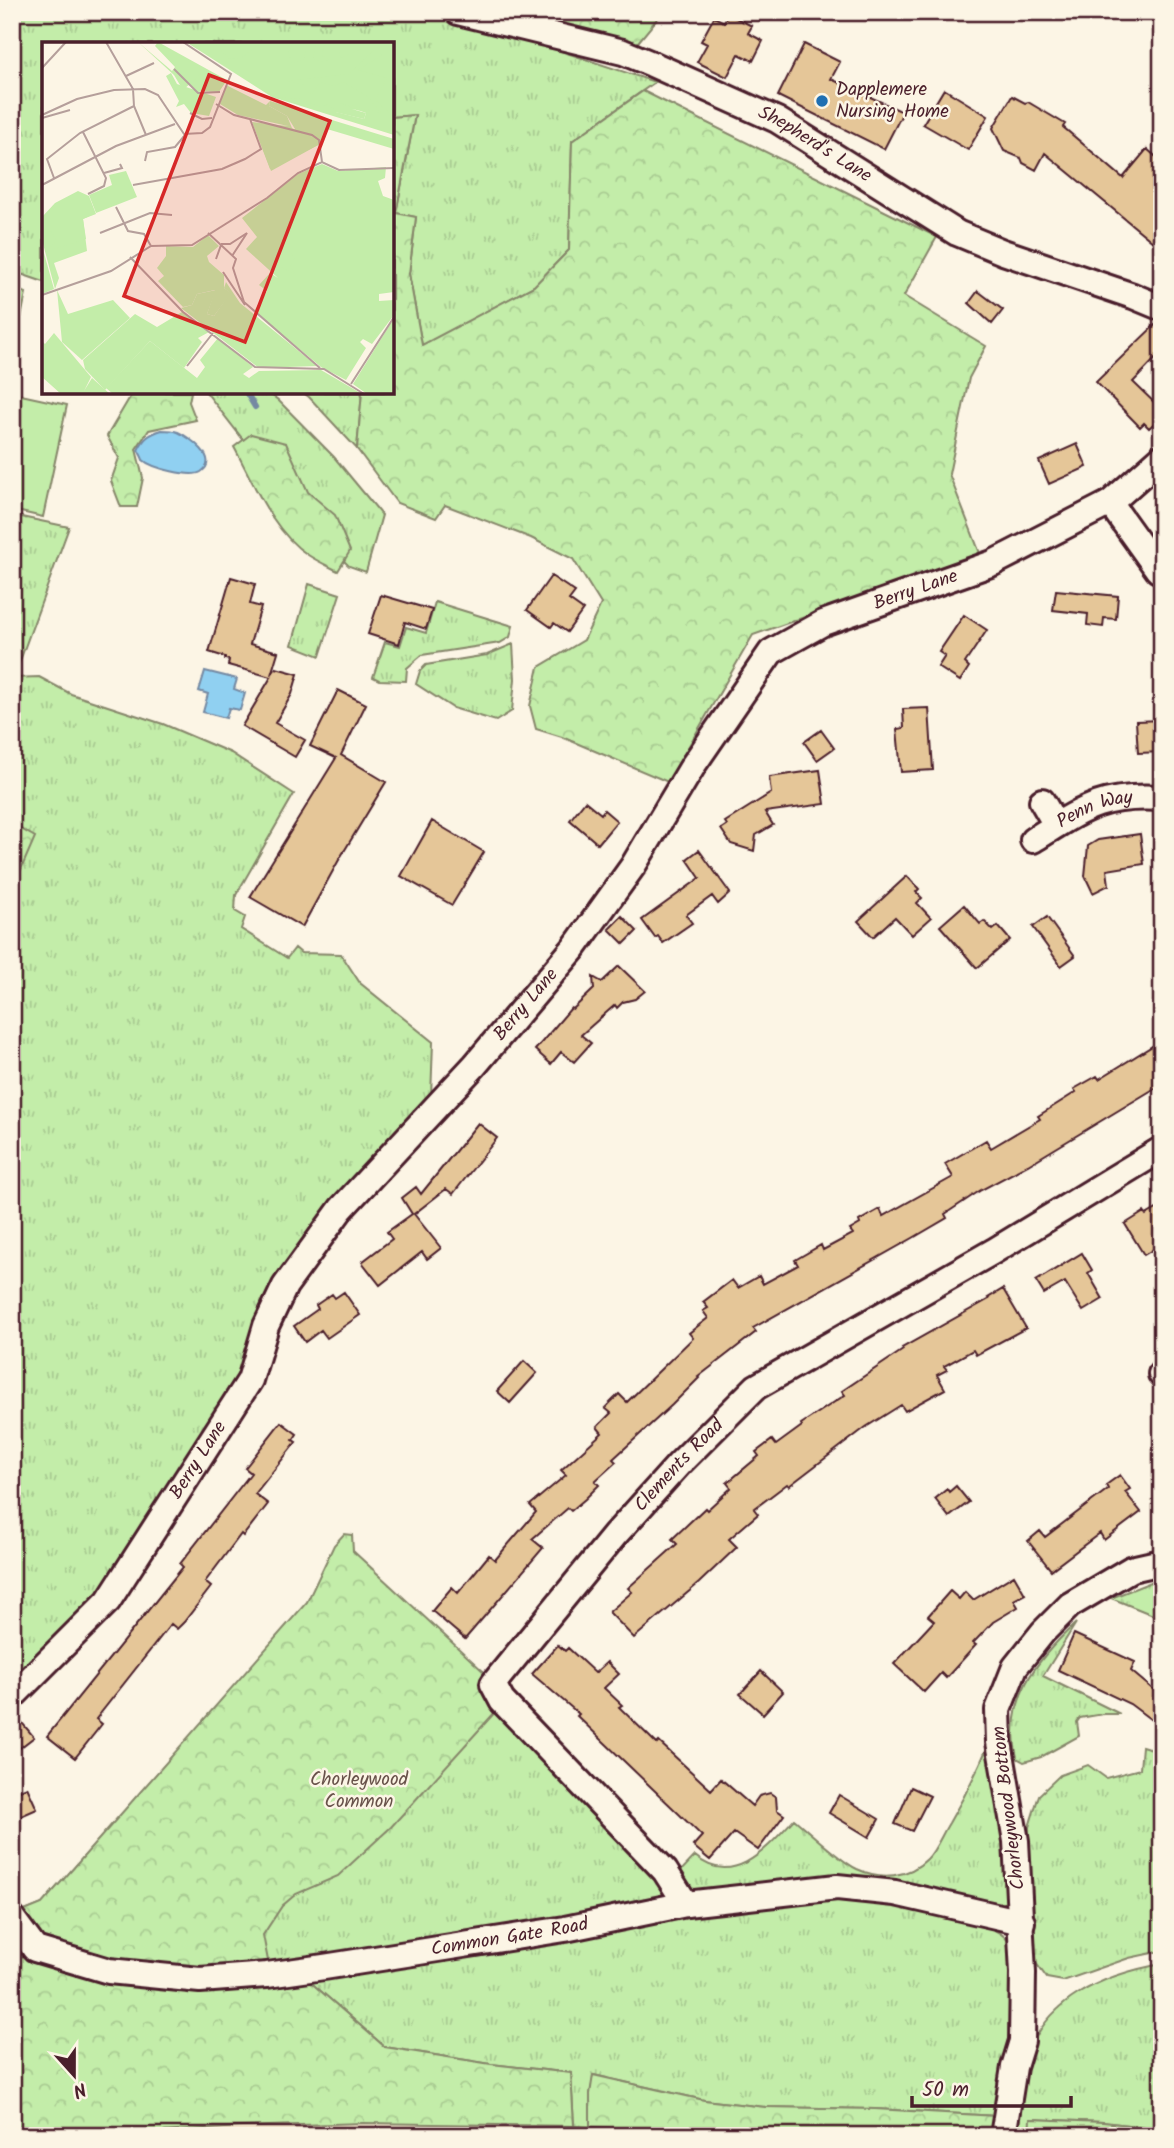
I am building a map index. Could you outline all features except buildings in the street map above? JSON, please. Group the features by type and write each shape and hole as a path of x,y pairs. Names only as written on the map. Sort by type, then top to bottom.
{"street":[{"name":"Shepherd's Lane","path":"458,12 623,52 652,64 777,120 957,233 1003,252 1162,307"},
{"name":"Berry Lane","path":"12,1697 107,1601 250,1380 266,1326 285,1286 341,1209 475,1065 574,948 633,866 694,764 771,652 823,622 993,563 1110,503 1162,457"},
{"path":"1110,503 1158,570 1162,571"},
{"name":"Penn Way","path":"1033,840 1080,811 1109,799 1135,796 1162,798"},
{"path":"1042,801 1056,825"},
{"name":"Clements Road","path":"686,1904 665,1871 502,1701 493,1684 615,1535 679,1464 756,1387 994,1251 1162,1149"},
{"name":"Chorleywood Bottom","path":"1003,2134 1021,2040 1022,1922 1016,1841 999,1742 998,1710 1015,1667 1042,1632 1070,1605 1131,1569 1162,1562"},
{"name":"Common Gate Road","path":"12,1917 35,1949 109,1971 200,1980 324,1967 565,1929 686,1904 836,1887 895,1893 1022,1922"}],"shaded area":[{"path":"363,2123 574,2126 746,2136 96,2136"}],"green space":[{"path":"12,12 415,12 494,29 655,82 572,141 569,250 534,286 422,346 409,274 416,217 396,213 415,115 394,117 394,42 42,42 42,281 12,271"},
{"path":"499,12 663,12 634,47"},
{"path":"643,91 937,237 904,296 986,346 969,378 949,474 981,556 753,635 668,782 562,737 536,729 530,706 539,667 584,640 601,604 573,559 531,538 445,505 436,518 397,503 357,449 362,394 394,394 394,117 415,115 396,213 416,217 409,274 422,345 534,286 569,250 572,141"},
{"path":"12,288 26,293 12,363"},
{"path":"12,393 67,405 43,517 12,510"},
{"path":"132,394 191,394 189,402 196,420 149,430 136,449 143,478 137,507 121,507 111,481 119,458 107,436"},
{"path":"208,394 270,394 334,457 382,515 366,572 349,566 287,496"},
{"path":"305,394 362,394 357,449"},
{"path":"251,434 286,443 308,492 335,515 350,551 338,571 311,557 296,545 284,534 265,506 234,447"},
{"path":"12,515 69,527 18,666 12,664"},
{"path":"309,584 340,594 320,656 292,645"},
{"path":"435,602 513,626 510,637 500,643 422,655 407,668 406,681 379,680 373,677 385,642 400,646 406,627 426,633"},
{"path":"513,644 515,679 512,711 496,721 453,708 416,684 420,671 426,665 487,655"},
{"path":"39,677 71,694 163,724 231,753 294,794 236,895 235,911 245,917 241,929 287,958 295,948 301,953 341,954 360,983 433,1042 431,1097 376,1160 315,1223 257,1324 244,1369 205,1425 102,1596 12,1682 12,678"},
{"path":"12,824 35,837 12,890"},
{"path":"344,1534 352,1535 353,1551 483,1671 498,1709 391,1827 338,1876 296,1894 282,1906 263,1935 270,1971 301,1974 385,2047 491,2064 571,2073 574,2126 363,2123 96,2136 12,2136 12,1920 22,1912 42,1904 307,1602 334,1545"},
{"path":"1161,1578 1158,1617 1111,1598"},
{"path":"1076,1623 1043,1676 1120,1714 1080,1718 1077,1722 1079,1736 1041,1757 1024,1762 1017,1758 1014,1737 1019,1700 1036,1667"},
{"name":"Chorleywood Common","path":"483,1671 498,1709 662,1886 663,1895 656,1902 270,1972 22,1912 42,1904 175,1753"},
{"path":"990,1741 1006,1845 1009,1900 1001,1907 888,1881 706,1894 689,1889 677,1875 695,1856 709,1865 723,1868 737,1866 762,1852 794,1819 850,1865 866,1873 885,1876 911,1870 927,1859 936,1847 971,1783"},
{"path":"1142,1746 1162,1752 1162,1951 1129,1958 1063,1981 1047,1978 1036,1963 1028,1846 1029,1827 1039,1795 1060,1775 1088,1765 1106,1778 1140,1769"},
{"path":"877,1898 990,1928 1009,1942 1014,1981 997,2116 875,2109 765,2107 704,2100 594,2075 590,2094 590,2127 574,2126 571,2073 491,2064 385,2047 301,1974 719,1911 804,1901"},
{"path":"1162,1964 1162,2129 1103,2122 1031,2119 1029,2136 1012,2136 1026,2062 1034,2040 1046,2022 1061,2006 1098,1983"},
{"path":"593,2075 704,2100 765,2107 875,2109 997,2116 994,2136 746,2136 590,2127"},
{"path":"1030,2119 1103,2122 1162,2129 1162,2136 1029,2136"}],"water":[{"path":"162,430 178,432 195,443 205,455 206,467 196,474 181,473 154,466 143,460 138,450 140,446 147,437"},
{"path":"205,671 237,679 234,689 245,693 240,710 229,708 226,718 203,712 208,694 199,691"}],"waterway":[{"path":"247,394 255,407"}],"railway":[{"path":"225,2136 404,2136"}],"place":[{"name":"Dapplemere Nursing Home","path":"822,101"}]}
